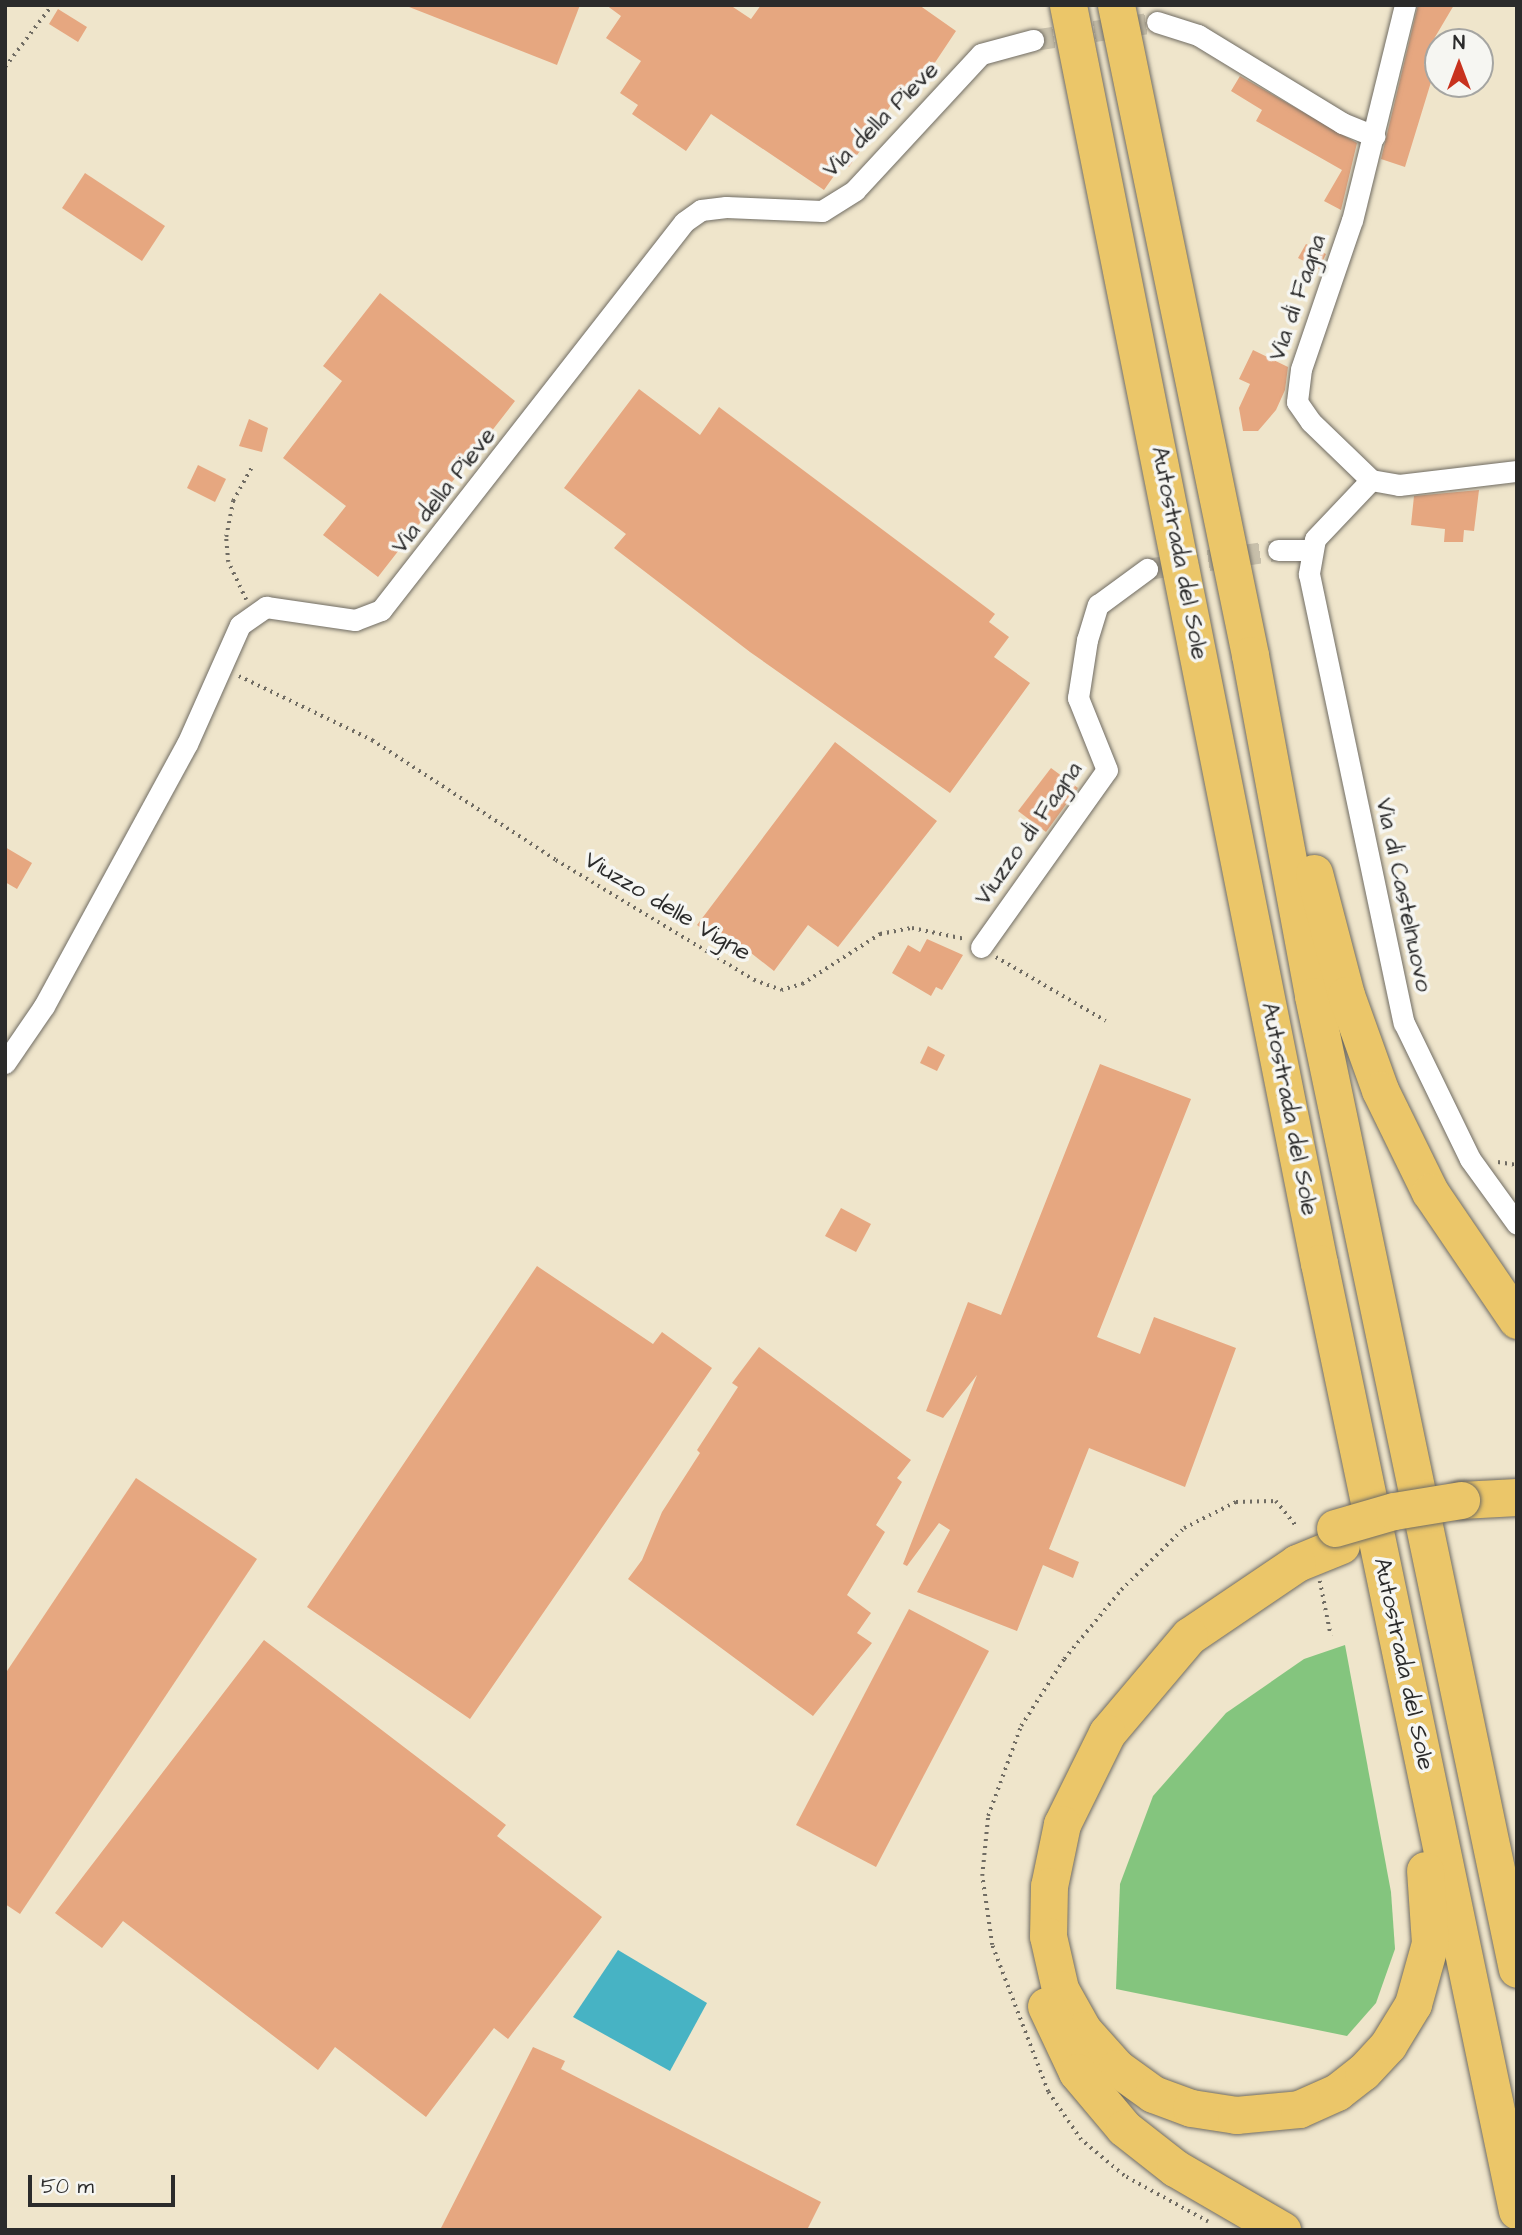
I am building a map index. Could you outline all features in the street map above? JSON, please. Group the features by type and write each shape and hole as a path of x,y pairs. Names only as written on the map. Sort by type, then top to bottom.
{"highway":[{"name":"Autostrada del Sole","path":"1068,5 1416,1729 1517,2211"},
{"name":"Autostrada del Sole","path":"1116,5 1250,655 1313,996 1517,1969"},
{"path":"1250,655 1277,716 1329,934 1380,1090 1430,1192 1517,1320"},
{"path":"1282,2230 1175,2168 1124,2128 1090,2090 1059,2036 1035,1966 1035,1881 1040,1842 1069,1762 1123,1681 1174,1626 1218,1589 1299,1542 1400,1527 1517,1497"},
{"path":"1462,1509 1517,1516"},
{"path":"1338,1537 1223,1608 1189,1636 1107,1733 1062,1824 1049,1886 1048,1936 1060,1989 1083,2030 1116,2068 1153,2094 1191,2108 1236,2115 1271,2114 1299,2109 1336,2091 1388,2045 1413,2004 1430,1943 1425,1870 1401,1754 1416,1729"},
{"path":"1517,1857 1517,1864"}],"street":[{"name":"Via di Fagna","path":"1371,480 1302,412 1296,388 1375,136 1405,5"},
{"path":"1157,22 1198,35 1342,123 1375,136"},
{"name":"Via della Pieve","path":"256,612 266,607 355,620 381,610 684,222 701,210 726,207 822,211 855,190 981,54 1033,40"},
{"path":"1278,550 1310,550 1324,527 1371,480 1399,485 1517,471"},
{"name":"Via di Castelnuovo","path":"1310,550 1309,575 1404,1023 1470,1159 1517,1224"},
{"name":"Viuzzo di Fagna","path":"981,947 1107,770 1078,698 1087,640 1098,605 1147,569"},
{"path":"5,1063 44,1006 187,744 240,625 256,612"}],"path":[{"path":"5,67 52,5"},
{"path":"251,468 233,500 226,537 228,562 241,595 256,612"},
{"name":"Viuzzo delle Vigne","path":"221,668 372,740 754,980 781,990 802,984 880,934 912,928 961,937 1106,1021"},
{"path":"1319,1576 1331,1636"}],"green space":[{"path":"1345,1645 1391,1892 1395,1949 1376,2003 1347,2036 1116,1989 1120,1884 1153,1796 1226,1713 1304,1659"}],"water":[{"path":"618,1950 707,2003 670,2071 573,2017"}],"building":[{"path":"404,5 580,5 557,65"},
{"path":"606,5 730,5 751,19 761,5 919,5 956,31 934,64 929,61 902,100 897,96 849,167 843,163 824,190 711,114 686,151 632,114 638,105 620,93 641,61 606,38 621,16"},
{"path":"1418,5 1454,5 1440,28 1424,28 1424,98 1426,98 1405,167 1381,159"},
{"path":"58,9 87,27 78,42 49,24"},
{"path":"1240,76 1357,143 1341,210 1324,201 1342,170 1256,121 1262,110 1231,91"},
{"path":"85,173 165,226 142,261 62,208"},
{"path":"1306,244 1326,254 1319,269 1298,258"},
{"path":"380,293 515,401 378,577 323,535 346,506 283,458 342,381 323,366"},
{"path":"1253,350 1288,367 1285,390 1276,410 1258,431 1243,431 1239,408 1250,384 1239,379"},
{"path":"639,389 700,435 719,407 995,614 989,622 1009,637 994,657 1030,683 950,793 750,652 614,548 626,534 564,488"},
{"path":"249,419 268,428 262,452 239,446"},
{"path":"198,465 226,479 215,502 187,488"},
{"path":"1479,490 1474,531 1464,530 1463,542 1444,542 1445,529 1411,525 1414,496"},
{"path":"835,742 937,821 838,947 808,925 774,971 751,953 745,961 697,925"},
{"path":"1051,768 1078,788 1046,832 1018,811"},
{"path":"5,847 32,863 17,889 5,882"},
{"path":"927,939 963,955 942,990 936,987 931,996 892,973 908,945 920,952"},
{"path":"928,1046 945,1055 937,1071 920,1063"},
{"path":"1100,1064 1191,1099 1097,1337 1140,1354 1154,1317 1236,1348 1185,1487 1089,1448 1049,1549 1079,1562 1073,1578 1043,1565 1017,1631 917,1592 950,1530 939,1523 907,1566 903,1564 977,1375 943,1418 926,1411 968,1302 1001,1315"},
{"path":"841,1208 871,1224 856,1252 825,1236"},
{"path":"537,1266 653,1344 662,1332 712,1368 470,1719 307,1607"},
{"path":"759,1347 911,1460 897,1478 902,1482 876,1525 885,1532 847,1595 871,1613 857,1633 872,1643 813,1716 628,1579 642,1560 662,1512 700,1453 697,1450 738,1387 732,1383"},
{"path":"136,1478 257,1559 20,1914 5,1904 5,1674"},
{"path":"909,1609 989,1651 876,1867 796,1825"},
{"path":"264,1640 506,1825 497,1836 602,1917 508,2039 494,2028 426,2117 335,2047 318,2070 123,1921 102,1948 55,1913"},
{"path":"533,2047 565,2061 561,2069 821,2202 807,2230 440,2230"}],"tunnel":[{"path":"1033,40 1157,22"},
{"path":"1147,569 1278,550"}]}
